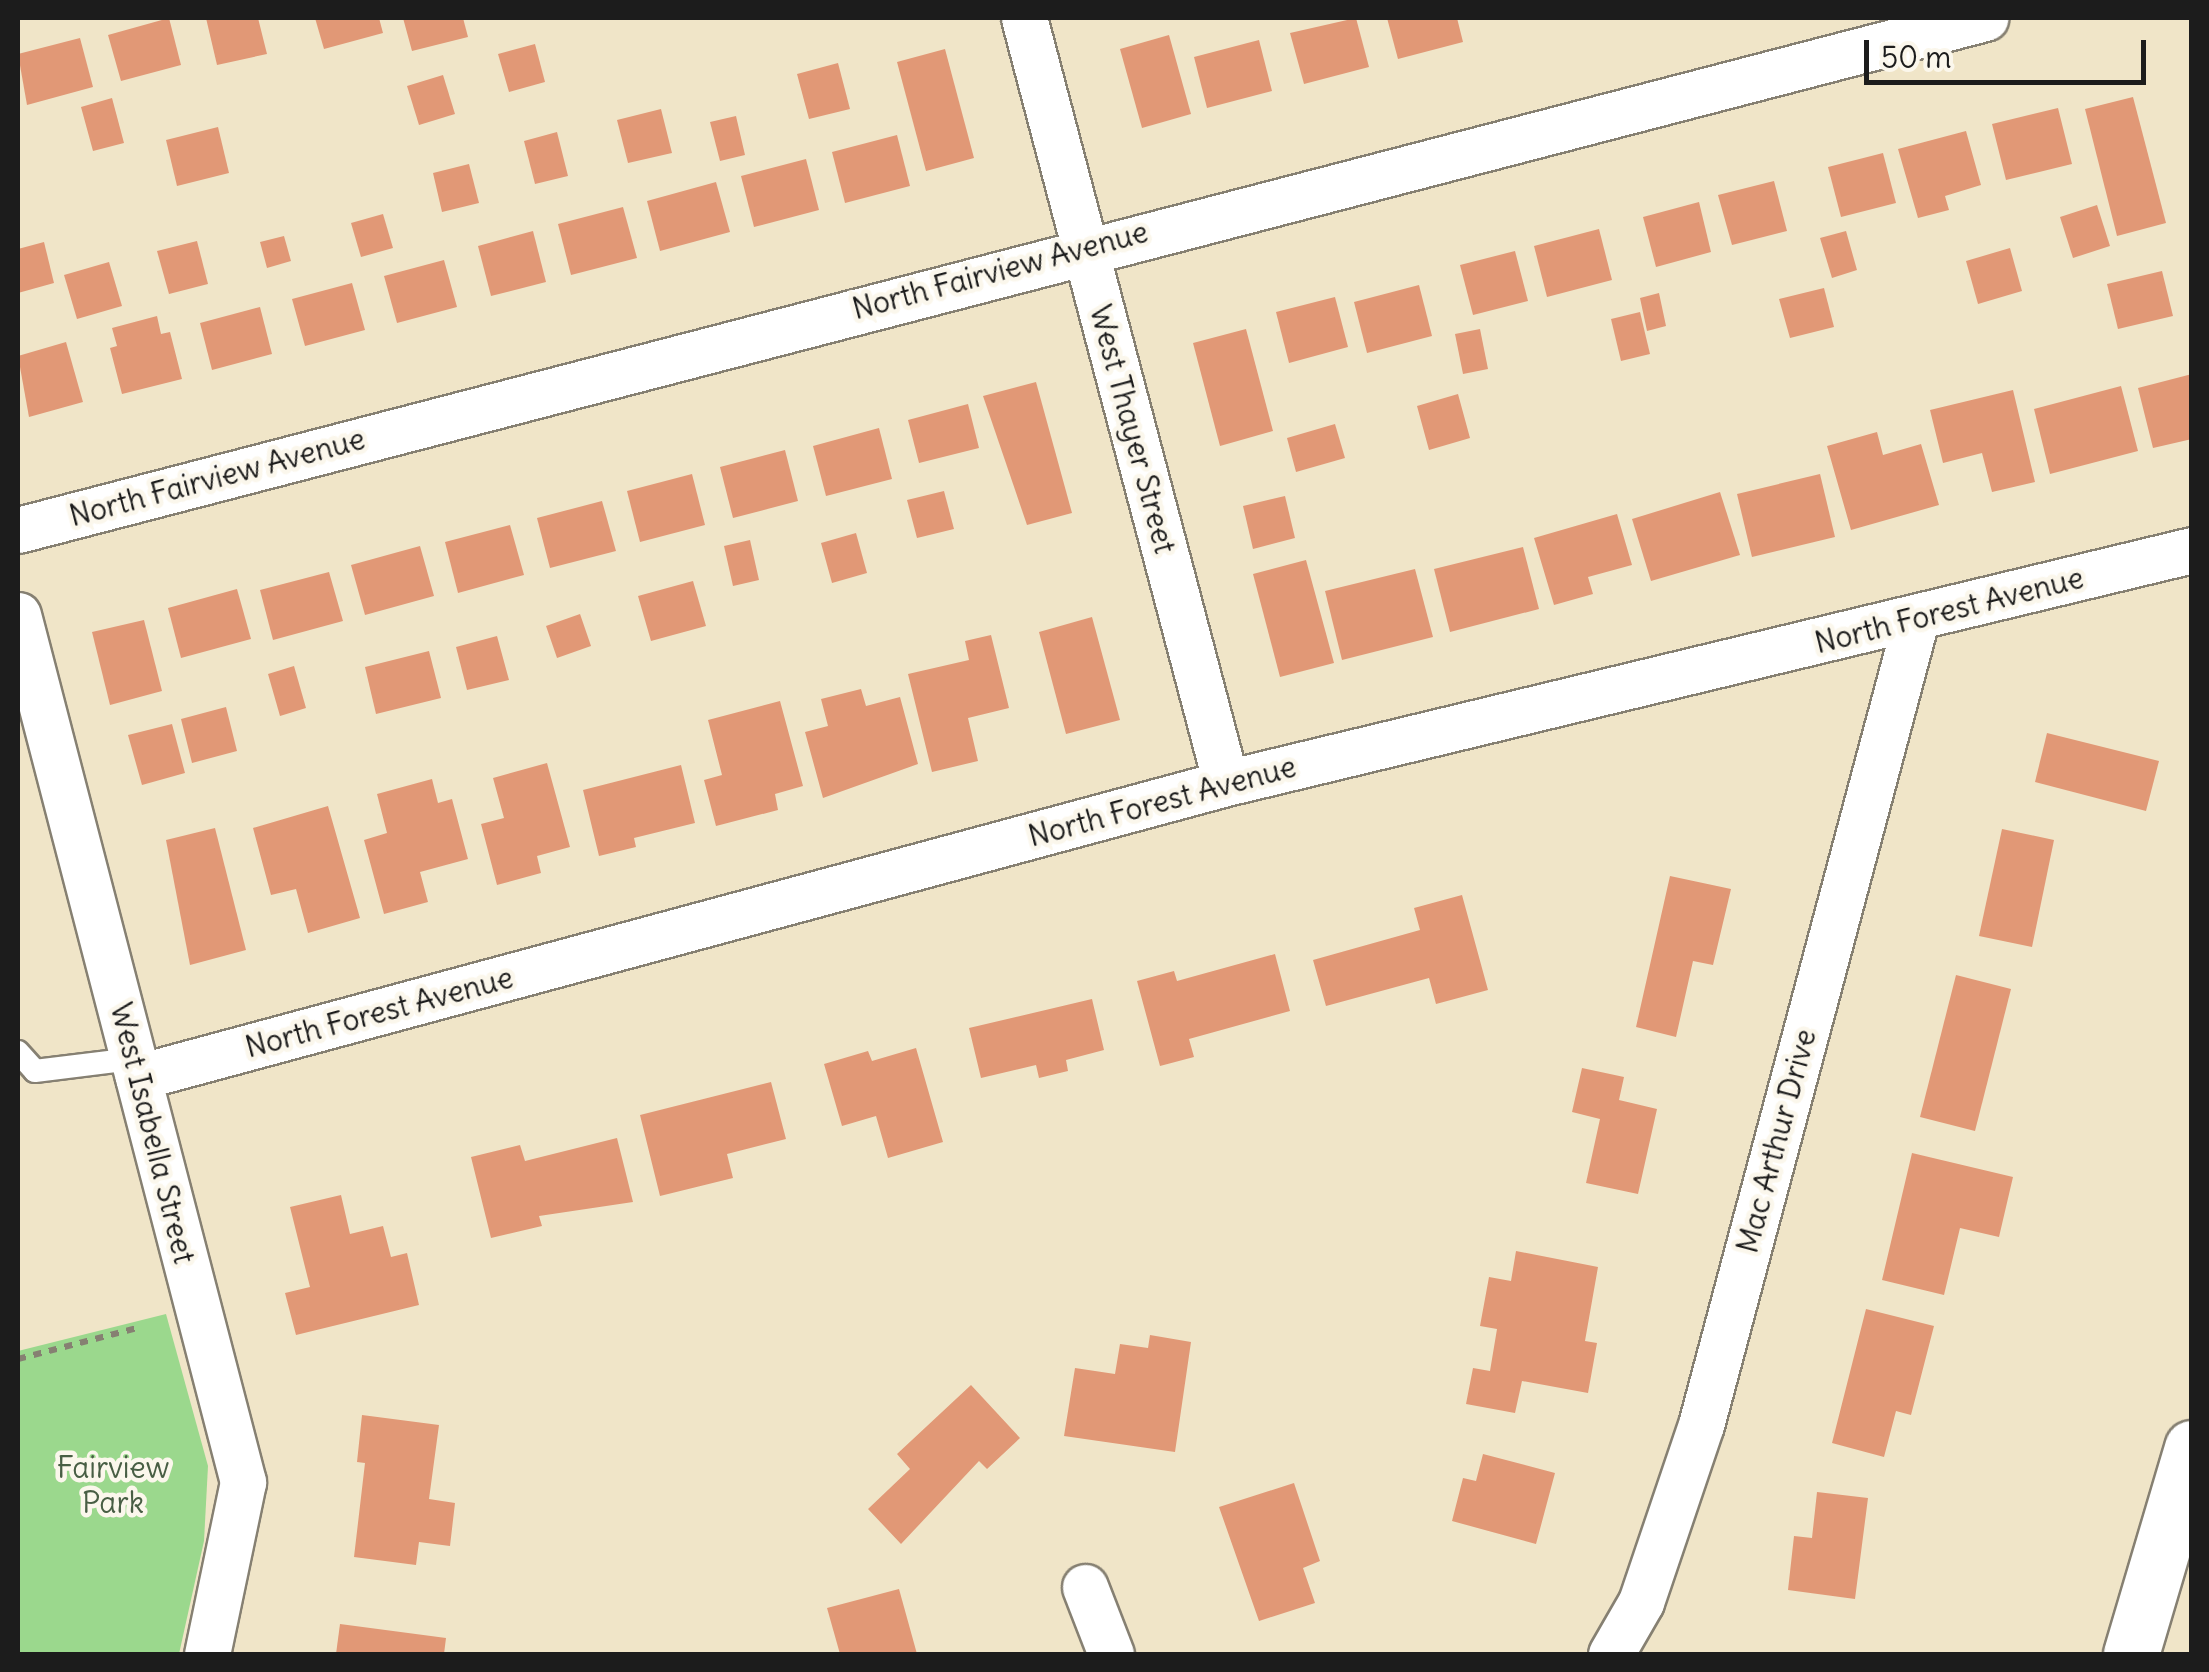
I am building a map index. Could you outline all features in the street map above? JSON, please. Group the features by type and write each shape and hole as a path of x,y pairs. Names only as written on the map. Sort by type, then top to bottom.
{"main road":[{"path":"2131,1654 2192,1448"}],"street":[{"name":"West Thayer Street","path":"1024,18 1226,782"},
{"name":"North Fairview Avenue","path":"18,530 1084,247 1985,18"},
{"name":"North Forest Avenue","path":"136,1068 1226,782 2192,550"},
{"name":"West Isabella Street","path":"18,615 31,714 136,1068 242,1482 206,1654"},
{"name":"Mac Arthur Drive","path":"1611,1654 1641,1602 1700,1425 1916,619"},
{"path":"1085,1587 1112,1654"}],"lane":[{"path":"18,1052 36,1070 136,1068"}],"path":[{"path":"18,1359 141,1327"}],"green space":[{"name":"Fairview Park","path":"166,1314 208,1466 204,1541 179,1654 18,1654 18,1351"}],"building":[{"path":"169,18 181,65 121,81 108,35"},
{"path":"206,18 258,18 267,54 217,65"},
{"path":"315,18 379,18 383,33 324,49"},
{"path":"403,18 463,18 468,37 412,51"},
{"path":"1356,18 1369,67 1304,84 1290,33"},
{"path":"1387,18 1457,18 1463,42 1398,59"},
{"path":"1169,35 1191,114 1142,128 1120,49"},
{"path":"80,38 93,87 27,105 18,54"},
{"path":"1259,40 1272,91 1207,108 1194,57"},
{"path":"535,44 545,82 509,92 498,54"},
{"path":"945,49 974,158 926,171 897,62"},
{"path":"838,63 850,109 809,119 797,74"},
{"path":"443,75 455,114 419,125 407,86"},
{"path":"2133,97 2166,223 2117,236 2085,109"},
{"path":"112,98 124,143 93,151 81,107"},
{"path":"2058,108 2072,164 2006,180 1992,124"},
{"path":"661,109 672,153 628,163 617,120"},
{"path":"736,116 745,155 720,161 710,122"},
{"path":"218,127 229,173 177,186 166,140"},
{"path":"1966,131 1981,185 1945,196 1949,210 1918,218 1898,149"},
{"path":"557,132 568,176 535,184 524,141"},
{"path":"897,135 910,186 845,203 832,152"},
{"path":"1883,153 1896,203 1841,217 1828,167"},
{"path":"806,159 819,210 754,227 741,176"},
{"path":"469,164 479,203 442,212 433,173"},
{"path":"1774,181 1787,231 1732,245 1718,195"},
{"path":"716,182 730,232 660,251 647,201"},
{"path":"1699,202 1711,252 1656,267 1643,217"},
{"path":"2097,205 2110,246 2073,258 2060,217"},
{"path":"623,207 637,258 571,275 558,224"},
{"path":"383,214 393,248 361,257 351,223"},
{"path":"1599,229 1612,280 1547,297 1534,246"},
{"path":"533,231 546,282 491,296 478,246"},
{"path":"1846,231 1857,270 1832,278 1820,238"},
{"path":"284,236 291,261 267,268 260,242"},
{"path":"197,241 208,284 169,294 157,251"},
{"path":"44,242 54,283 18,293 18,249"},
{"path":"2010,248 2022,291 1978,304 1966,261"},
{"path":"1515,251 1528,301 1473,315 1460,265"},
{"path":"444,260 457,307 397,323 384,276"},
{"path":"109,262 122,306 77,319 64,275"},
{"path":"2162,271 2173,316 2118,329 2107,284"},
{"path":"352,283 365,330 305,346 292,299"},
{"path":"1419,285 1432,336 1367,353 1354,302"},
{"path":"1824,288 1834,327 1790,338 1779,299"},
{"path":"1659,293 1666,326 1647,331 1640,298"},
{"path":"1335,297 1348,347 1289,363 1276,312"},
{"path":"260,307 272,354 212,370 200,323"},
{"path":"1640,312 1650,354 1621,361 1611,319"},
{"path":"157,316 161,334 170,332 182,379 122,394 110,348 117,346 112,328"},
{"path":"1246,329 1273,431 1220,446 1193,343"},
{"path":"1480,329 1488,369 1463,374 1455,334"},
{"path":"66,342 83,402 29,417 18,356"},
{"path":"2192,374 2192,439 2153,448 2138,388"},
{"path":"1036,382 1072,513 1027,525 983,396"},
{"path":"2121,386 2138,451 2050,474 2034,409"},
{"path":"2013,390 2035,482 1992,492 1982,453 1943,463 1930,410"},
{"path":"1458,394 1470,438 1429,450 1417,406"},
{"path":"968,404 979,448 919,463 908,420"},
{"path":"1335,424 1345,458 1296,472 1287,438"},
{"path":"879,428 892,479 826,496 813,446"},
{"path":"1877,432 1883,455 1921,444 1939,505 1851,530 1827,446"},
{"path":"785,450 798,501 733,518 720,467"},
{"path":"692,474 705,525 640,542 627,491"},
{"path":"1820,474 1835,537 1752,557 1737,494"},
{"path":"944,491 954,529 917,538 907,500"},
{"path":"1720,492 1740,555 1651,581 1632,519"},
{"path":"1285,496 1295,538 1253,549 1243,506"},
{"path":"602,501 616,551 550,568 537,518"},
{"path":"1617,514 1632,565 1588,577 1593,594 1554,605 1534,538"},
{"path":"510,525 524,575 458,593 445,542"},
{"path":"856,533 867,573 832,583 821,543"},
{"path":"750,540 759,580 733,586 724,546"},
{"path":"420,546 434,596 365,615 351,565"},
{"path":"1523,547 1539,609 1450,632 1434,569"},
{"path":"1306,560 1334,663 1280,677 1253,574"},
{"path":"1415,569 1433,637 1342,660 1325,591"},
{"path":"329,572 343,621 273,640 260,590"},
{"path":"693,581 706,626 651,641 638,596"},
{"path":"237,589 251,639 181,658 168,608"},
{"path":"580,614 591,646 557,658 546,626"},
{"path":"1092,617 1120,720 1066,734 1039,632"},
{"path":"144,620 162,691 110,705 92,632"},
{"path":"991,635 1009,708 968,718 978,761 932,772 908,674 969,660 965,641"},
{"path":"497,636 509,680 467,690 456,647"},
{"path":"429,651 441,698 376,714 365,667"},
{"path":"294,666 306,708 280,716 268,674"},
{"path":"861,689 866,706 900,697 918,764 823,798 805,732 828,726 821,699"},
{"path":"780,701 803,786 775,794 778,810 716,826 704,780 722,775 708,720"},
{"path":"226,707 237,751 192,763 181,719"},
{"path":"172,724 185,773 142,785 128,735"},
{"path":"2047,733 2159,761 2146,811 2035,782"},
{"path":"547,763 570,847 537,856 541,873 497,885 481,824 504,818 493,778"},
{"path":"681,765 695,823 634,838 636,847 599,856 583,790"},
{"path":"432,779 438,803 452,799 468,859 420,872 428,902 384,914 364,840 387,833 377,794"},
{"path":"328,806 360,918 308,933 296,889 271,895 253,828"},
{"path":"215,828 246,950 190,965 166,840"},
{"path":"2002,829 2054,840 2032,947 1979,936"},
{"path":"1670,876 1731,889 1713,965 1693,961 1676,1037 1636,1027"},
{"path":"1462,895 1488,990 1436,1004 1429,978 1326,1006 1313,960 1420,930 1414,908"},
{"path":"1275,954 1290,1011 1189,1039 1194,1057 1160,1066 1137,981 1174,971 1177,981"},
{"path":"1956,975 2011,989 1975,1131 1920,1117"},
{"path":"1092,999 1104,1050 1066,1060 1068,1071 1039,1078 1036,1065 981,1078 969,1028"},
{"path":"916,1048 943,1142 888,1158 876,1116 842,1126 824,1064 868,1051 872,1061"},
{"path":"1582,1068 1624,1077 1619,1100 1657,1109 1638,1194 1586,1183 1600,1119 1572,1112"},
{"path":"771,1082 786,1139 727,1154 733,1178 660,1196 640,1115"},
{"path":"617,1138 633,1202 539,1216 542,1226 491,1238 471,1157 520,1145 525,1161"},
{"path":"1912,1153 2013,1177 1999,1237 1960,1228 1944,1295 1882,1280"},
{"path":"341,1195 350,1234 383,1226 391,1257 407,1253 419,1305 296,1335 285,1293 310,1287 290,1207"},
{"path":"1516,1251 1598,1267 1585,1341 1597,1343 1588,1393 1522,1381 1515,1413 1466,1404 1473,1368 1490,1371 1497,1329 1480,1326 1489,1277 1511,1281"},
{"path":"1866,1309 1934,1326 1911,1415 1896,1411 1884,1457 1832,1443"},
{"path":"1150,1335 1191,1342 1175,1452 1064,1436 1075,1368 1115,1374 1120,1344 1148,1348"},
{"path":"971,1385 1020,1438 987,1469 979,1461 901,1544 868,1509 910,1469 897,1454"},
{"path":"362,1415 439,1425 429,1499 455,1503 450,1546 419,1542 416,1565 354,1557 365,1463 357,1462"},
{"path":"1483,1454 1555,1473 1536,1544 1452,1521 1463,1478 1476,1481"},
{"path":"1294,1483 1320,1561 1303,1568 1315,1603 1259,1621 1219,1507"},
{"path":"1817,1492 1868,1498 1855,1599 1788,1590 1794,1536 1812,1538"},
{"path":"899,1589 917,1654 840,1654 827,1608"},
{"path":"340,1624 446,1638 444,1654 336,1654"}]}
